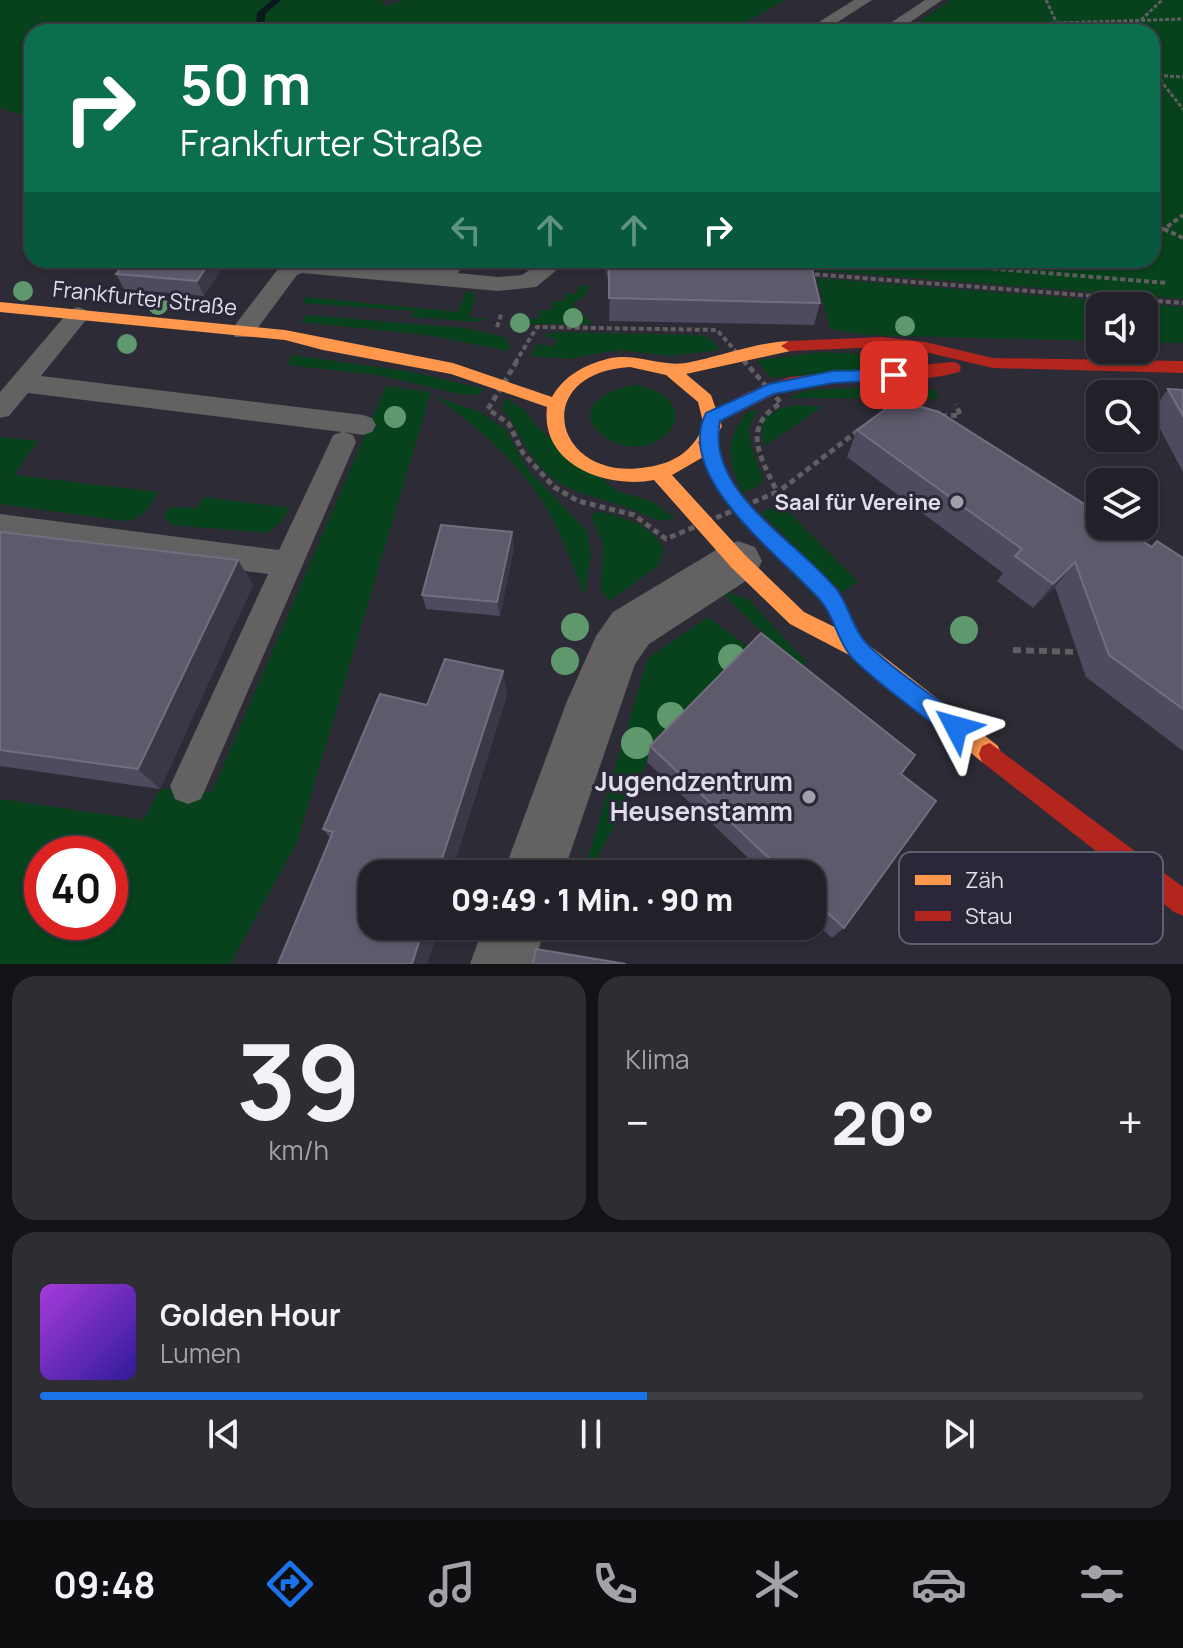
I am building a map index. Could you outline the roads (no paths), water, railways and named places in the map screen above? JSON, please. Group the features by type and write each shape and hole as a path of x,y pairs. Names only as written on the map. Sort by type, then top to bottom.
{"street":[{"name":"Frankfurter Straße","path":"0,307 285,335 304,343 432,364 503,383 556,404"},
{"name":"Frankfurter Straße","path":"285,335 311,329 378,336"},
{"path":"672,371 782,346 833,343 917,345 979,362 1183,367"},
{"path":"631,362 672,371 693,383 703,395 712,418 707,442 696,456 660,474 640,477 618,475 591,467 575,457 557,433 556,404 568,385 581,375 612,364 631,362"},
{"path":"712,418 769,389 833,377 924,375 979,362"},
{"path":"555,369 581,375"},
{"path":"707,442 720,477 741,508 830,597 858,649"},
{"path":"660,474 738,561 797,618 858,649 1114,852"},
{"path":"538,860 614,652 631,628 738,561"},
{"path":"1163,888 1183,903"},
{"path":"502,964 510,940"}],"lane":[{"path":"824,24 865,0"},
{"path":"898,24 935,0"},
{"path":"243,331 289,270 294,268"},
{"path":"325,268 513,284 528,282 547,268"},
{"path":"423,276 449,268"},
{"path":"0,409 78,315"},
{"path":"22,383 353,434 289,564 188,786"},
{"path":"0,526 289,564"}],"waterway":[{"path":"260,24 261,13 277,0"}],"place":[{"name":"Saal für Vereine","path":"957,502"},
{"name":"Jugendzentrum Heusenstamm","path":"809,797"}]}
